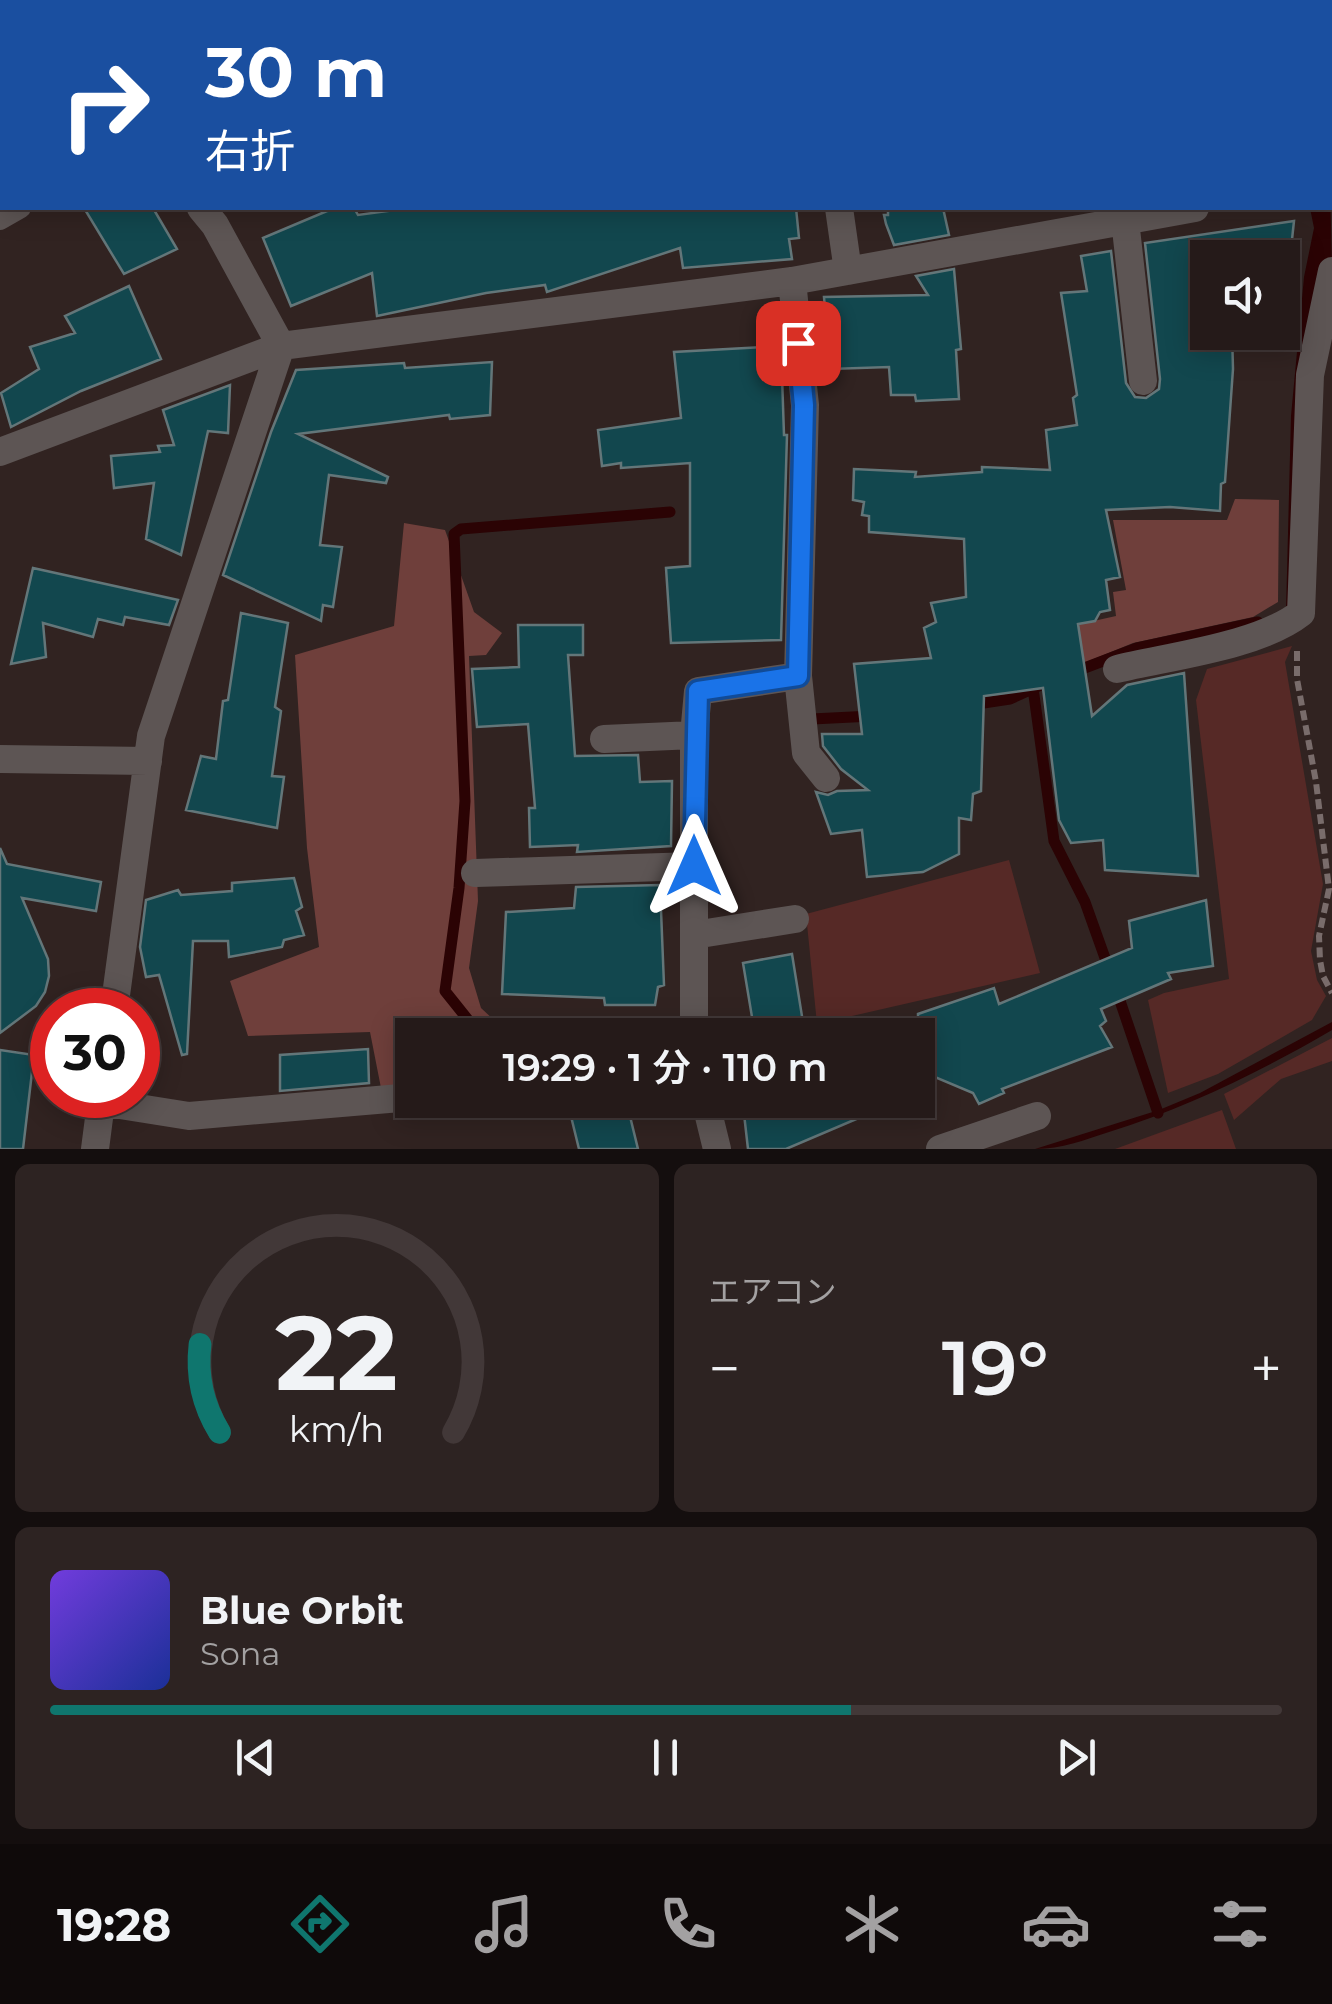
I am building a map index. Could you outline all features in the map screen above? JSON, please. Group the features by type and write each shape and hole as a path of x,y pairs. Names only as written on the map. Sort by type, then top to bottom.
{"street":[{"path":"117,988 151,736 281,346 215,225 203,210"},
{"path":"839,210 848,271"},
{"path":"0,452 281,346 792,281 1183,210"},
{"path":"1125,220 1143,381"},
{"path":"1117,669 1262,635 1302,613 1310,375 1332,271"},
{"path":"792,281 804,405 798,676 806,753 826,778"},
{"path":"694,1018 694,735 698,691 798,676"},
{"path":"604,739 694,735"},
{"path":"0,759 148,761"},
{"path":"475,872 694,866"},
{"path":"694,935 794,919"},
{"path":"160,1110 189,1116 395,1098"},
{"path":"940,1149 1038,1116"},
{"path":"95,1149 99,1118"},
{"path":"710,1118 718,1149"}],"path":[{"path":"1302,613 1297,679 1316,782 1328,888 1319,936 1320,960 1332,994"}],"shaded area":[{"path":"1310,210 1331,210 1332,266 1292,606 1286,612 1291,416 1304,277 1314,228"},
{"path":"1235,499 1279,500 1278,602 1253,617 1133,643 1052,676 1044,632 1116,616 1113,592 1126,590 1113,520 1227,520"},
{"path":"404,523 445,530 474,612 502,633 486,655 469,656 478,901 469,968 481,1008 492,1018 395,1018 395,1087 381,1088 370,1032 248,1036 230,981 319,947 307,848 295,655 394,626"},
{"path":"1292,646 1285,662 1323,884 1311,951 1317,980 1326,996 1312,1020 1218,1074 1168,1093 1148,1000 1229,979 1196,700 1207,669"},
{"path":"1009,860 1040,973 843,1018 816,1018 806,914"},
{"path":"1332,1022 1332,1030 1196,1100 1082,1141 1035,1149 1200,1093"},
{"path":"1332,1038 1332,1061 1281,1079 1234,1120 1224,1094"},
{"path":"1222,1110 1236,1149 1115,1149"}],"building":[{"path":"85,210 154,210 177,249 124,274"},
{"path":"355,210 358,215 395,210 796,210 799,238 789,239 792,259 683,268 680,248 547,292 545,285 486,293 377,316 372,273 291,306 263,238 327,211"},
{"path":"888,210 943,210 949,235 894,245 884,215 888,215"},
{"path":"1294,221 1292,240 1190,240 1190,350 1232,350 1220,511 1170,507 1106,510 1120,577 1106,580 1110,610 1100,612 1095,621 1078,624 1092,716 1127,685 1184,673 1198,876 1105,870 1103,840 1071,843 1059,820 1043,688 984,696 981,791 973,794 971,820 959,818 959,854 923,872 867,877 862,830 831,834 816,792 828,795 868,790 841,769 823,746 822,734 862,734 854,664 931,658 924,628 936,622 931,603 966,597 964,539 869,532 869,516 862,515 864,502 853,500 854,469 916,472 915,477 982,472 982,467 1050,470 1046,430 1077,425 1073,398 1077,395 1061,293 1087,291 1081,256 1111,251 1126,383 1135,397 1146,398 1159,389 1145,243"},
{"path":"954,269 961,349 956,350 959,399 916,401 915,395 891,395 889,367 830,369 824,297 928,295 916,276"},
{"path":"129,286 161,359 81,391 11,427 1,393 39,369 30,347 75,333 65,316"},
{"path":"781,346 787,435 781,640 671,643 666,568 690,566 690,463 602,466 598,430 681,418 674,352"},
{"path":"492,362 490,415 450,419 449,415 298,434 388,477 386,483 329,475 320,545 342,547 333,607 323,605 321,621 223,575 296,370"},
{"path":"230,385 228,433 208,431 181,555 146,539 154,483 114,488 111,456 160,452 158,446 174,445 163,410"},
{"path":"33,568 178,600 169,625 125,617 123,625 98,619 93,637 43,623 46,657 11,664"},
{"path":"241,613 288,623 275,707 281,711 272,776 284,777 277,828 186,810 201,756 216,759"},
{"path":"518,625 583,625 583,655 568,655 575,756 638,755 640,782 672,781 671,846 577,852 578,845 530,847 529,808 535,808 528,724 477,727 472,669 519,667"},
{"path":"0,848 7,864 101,882 96,911 22,898 48,959 49,976 46,988 30,988 30,1010 0,1033"},
{"path":"294,878 302,907 296,911 304,935 284,940 282,947 229,957 228,941 193,941 187,1054 182,1055 159,975 146,977 140,947 146,900 178,890 181,895 232,891 232,883"},
{"path":"660,885 664,985 658,987 655,1005 605,1005 604,998 502,994 506,912 574,908 576,887"},
{"path":"1206,900 1213,966 1168,973 1171,979 1101,1009 1106,1021 1100,1026 1112,1047 1002,1089 1004,1093 979,1104 973,1093 935,1077 935,1018 918,1018 918,1014 994,988 999,1004 1132,948 1129,921"},
{"path":"792,954 802,1018 752,1018 743,963"},
{"path":"368,1049 369,1083 280,1091 280,1055"},
{"path":"0,1050 30,1054 23,1149 0,1149"},
{"path":"571,1118 630,1118 638,1149 579,1149"},
{"path":"744,1118 859,1118 786,1149 748,1149"}],"waterway":[{"path":"467,1018 445,991 459,888 465,801 454,534 461,529 670,512"},
{"path":"1074,672 1137,648 1258,622"},
{"path":"970,705 1010,699 1043,684"},
{"path":"1033,688 1054,841 1085,902 1110,972"},
{"path":"812,719 872,716"},
{"path":"1116,989 1158,1113"}],"route":[{"path":"694,866 698,691 798,676 804,405 798,343"}]}
